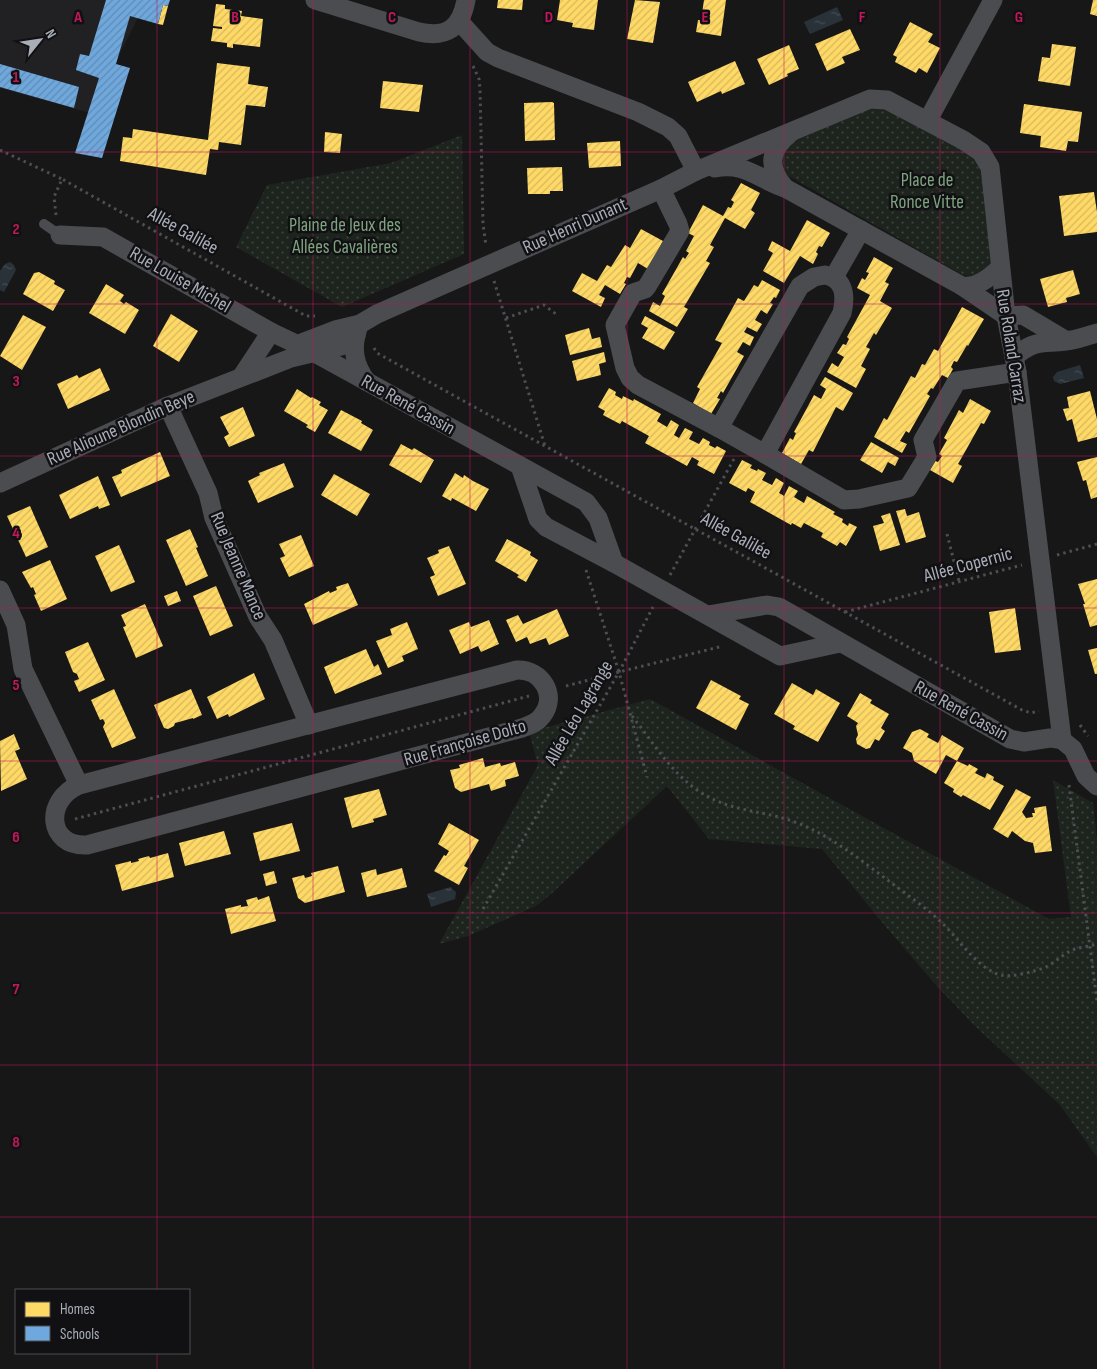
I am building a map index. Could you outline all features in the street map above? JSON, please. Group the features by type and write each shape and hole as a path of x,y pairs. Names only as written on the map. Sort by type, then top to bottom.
{"street":[{"path":"315,0 427,33 441,34 448,31 459,21 466,0"},
{"path":"928,120 993,0"},
{"path":"459,21 482,48 498,58 638,112 668,127 678,136 696,171 724,166 738,167 752,172 767,181 785,188 962,286 1006,316 1023,316 1067,341"},
{"name":"Rue Henri Dunant","path":"313,352 345,344 377,314 696,171 870,99 888,100 928,120"},
{"name":"Rue Roland Carraz","path":"928,120 981,152 988,162 991,175 1006,316 1015,365 1041,560 1062,740"},
{"name":"Rue Henri Dunant","path":"785,188 776,176 773,159 779,144 791,132"},
{"path":"661,188 680,231 648,285 633,293 616,322 615,329 625,368 630,378 638,385 720,428 844,500 854,500 903,490 912,484 925,460 926,453 923,440 957,381 1015,365 1024,349 1036,344 1047,341 1067,341 1097,333"},
{"path":"834,277 861,230"},
{"name":"Rue Louise Michel","path":"60,235 103,237 296,345"},
{"path":"962,286 969,287 975,285 1000,268"},
{"path":"720,428 800,286 814,277 825,275 834,277 841,284 843,292 844,303 842,313 765,454"},
{"name":"Rue Henri Dunant","path":"296,345 335,330 358,330"},
{"path":"358,330 354,343 357,366 367,382"},
{"path":"242,376 272,332"},
{"name":"Rue René Cassin","path":"296,345 313,352 586,502 598,518 614,563"},
{"name":"Rue Alioune Blondin Beye","path":"0,483 168,406 242,376 313,352"},
{"name":"Rue Jeanne Mance","path":"168,406 208,493 218,527 258,617 272,640 309,725"},
{"path":"520,466 538,519 546,527 663,589 780,656 840,643"},
{"path":"0,590 16,625 23,668 80,785"},
{"name":"Rue René Cassin","path":"708,615 773,605 1010,739 1024,742 1050,738 1062,740"},
{"name":"Rue Françoise Dolto","path":"517,670 531,671 540,678 547,691 548,704 543,716 533,724 522,728 87,845 73,843 65,838 58,831 54,820 56,808 62,796 80,785 517,670"},
{"path":"1062,740 1073,749 1086,776 1097,786"}],"lane":[{"path":"44,224 60,235"}],"path":[{"path":"472,63 480,89 483,224 489,264 545,446"},
{"name":"Allée Galilée","path":"0,150 62,179 306,316 321,316"},
{"path":"60,235 54,197 62,179"},
{"path":"506,318 544,305 556,314"},
{"name":"Allée Galilée","path":"374,346 377,353 1022,710 1032,713 1050,712 1081,726 1089,736"},
{"name":"Allée Léo Lagrange","path":"483,909 619,672 743,442"},
{"path":"947,534 959,581"},
{"path":"577,543 619,672 750,639"},
{"name":"Allée Copernic","path":"845,612 1097,544"},
{"path":"630,713 679,775 696,790 715,801 729,806 785,818 825,837 852,854 936,918 973,957 998,975 1017,975 1045,967 1067,953 1097,944"},
{"path":"1068,779 1097,1000"}],"shaded area":[{"path":"0,0 147,0 90,113 0,88"}],"green space":[{"name":"Place de Ronce Vitte","path":"877,103 980,157 995,258 990,266 982,272 968,276 963,275 787,175 782,159 783,152 793,140"},
{"name":"Plaine de Jeux des Allées Cavalières","path":"462,135 464,254 342,307 236,247 267,185 391,163"},
{"path":"650,699 1049,919 1071,917 1053,780 1093,803 1097,840 1097,1157 1060,1105 975,1026 935,984 822,849 709,839 667,786 536,906 468,936 439,944 538,765 529,732"}],"water":[{"path":"837,7 843,20 810,34 804,22"},
{"path":"10,262 16,270 4,292 0,290 0,271 5,264"},
{"path":"1080,365 1084,378 1060,384 1054,381 1053,377 1057,372"},
{"path":"451,887 456,892 455,899 431,907 427,894"}],"building: Homes":[{"path":"498,0 523,0 522,10 497,8"},
{"path":"560,0 598,0 594,30 572,27 573,23 557,20"},
{"path":"635,0 660,2 653,43 627,39"},
{"path":"704,0 726,0 721,36 696,32 698,20 701,20"},
{"path":"1093,0 1097,0 1097,16 1090,14"},
{"path":"216,4 225,5 225,9 242,11 241,16 263,19 260,47 233,44 233,48 227,47 227,43 211,41 213,28 222,29 222,27 213,26"},
{"path":"163,5 168,6 163,25 158,24"},
{"path":"910,22 933,34 928,42 940,48 927,73 919,68 916,73 895,62 897,57 893,55"},
{"path":"850,29 860,50 842,57 845,63 827,71 815,44"},
{"path":"1052,44 1076,47 1070,86 1038,81 1042,57 1050,58"},
{"path":"789,45 799,69 769,85 757,59"},
{"path":"735,61 745,84 722,94 721,91 697,102 688,82"},
{"path":"217,63 250,67 248,84 268,87 265,107 246,105 241,145 219,142 218,150 210,149 206,175 120,161 123,137 132,138 133,129 208,140"},
{"path":"383,81 423,85 419,112 380,108"},
{"path":"524,103 554,103 555,140 525,141"},
{"path":"1024,104 1082,112 1078,142 1068,141 1066,151 1040,147 1041,136 1020,133"},
{"path":"325,132 342,134 340,153 324,152"},
{"path":"620,141 621,166 589,168 587,143"},
{"path":"562,167 563,191 550,191 550,194 528,194 527,168"},
{"path":"741,183 760,193 751,210 755,213 745,229 725,218 710,245 714,247 706,261 710,263 684,307 688,309 677,327 649,311 653,302 660,306 665,296 662,294 683,257 685,259 689,253 686,251 694,236 688,233 703,205 723,216 728,207 731,208 734,202 731,200"},
{"path":"1094,192 1097,232 1064,236 1059,196"},
{"path":"807,220 830,233 822,247 819,246 816,252 818,254 813,264 800,256 784,283 763,271 773,253 768,250 772,241 790,251"},
{"path":"641,229 663,241 648,269 638,263 630,278 627,277 624,283 626,284 620,294 605,285 599,295 605,298 601,307 572,291 582,273 597,281 607,265 611,267 625,245 630,248"},
{"path":"874,257 893,268 885,282 889,284 880,301 892,308 876,335 874,333 866,347 870,349 861,366 866,369 856,388 827,372 832,363 838,367 844,357 837,353 843,344 846,345 849,339 847,337 870,295 857,288 862,278 865,280 869,273 866,272"},
{"path":"1073,270 1080,294 1066,298 1067,302 1048,307 1040,279"},
{"path":"39,272 55,281 54,284 65,290 53,311 23,294 34,273"},
{"path":"762,280 780,290 776,298 774,297 770,303 773,304 767,314 761,310 755,320 762,324 757,332 747,327 744,332 754,337 750,346 743,342 737,352 744,356 723,393 721,391 717,398 720,399 711,414 693,403 700,389 697,387 722,343 715,340 738,298 744,301 754,285 758,287"},
{"path":"106,284 124,295 120,301 124,304 126,302 139,310 125,334 89,313"},
{"path":"962,307 984,319 957,362 954,361 951,367 953,369 948,378 942,375 933,389 931,388 927,394 930,396 909,433 906,431 900,441 907,444 902,453 874,437 884,418 887,420 911,376 915,378 922,364 925,365 934,349 938,351"},
{"path":"171,314 198,331 179,362 153,346"},
{"path":"23,315 46,327 22,370 0,356"},
{"path":"645,316 675,332 664,350 642,338 648,328 641,324"},
{"path":"589,328 592,339 600,337 602,347 570,355 565,335"},
{"path":"604,352 606,362 599,364 601,375 577,381 572,361"},
{"path":"100,368 110,390 68,409 57,384 77,375 79,378"},
{"path":"825,377 853,393 843,411 836,407 813,452 809,450 801,464 782,453 790,438 793,440 796,433 794,432 814,395 821,399 826,389 820,385"},
{"path":"609,388 622,399 623,396 633,401 634,399 661,414 657,421 667,427 671,420 679,425 674,435 679,438 685,428 693,432 689,439 699,444 703,438 710,442 709,445 715,448 717,446 726,451 714,474 697,465 699,461 692,457 687,466 645,443 649,436 622,421 620,424 603,415 605,411 598,407"},
{"path":"297,389 321,402 319,405 328,410 315,432 306,427 308,425 284,411"},
{"path":"1090,391 1097,419 1097,437 1078,442 1072,419 1067,421 1063,409 1069,408 1067,397"},
{"path":"970,399 991,411 984,424 981,423 958,464 962,466 953,483 930,470 935,461 938,462 942,456 939,454 947,440 944,438 959,410 963,413"},
{"path":"243,407 255,436 229,447 224,437 229,434 220,417"},
{"path":"341,410 362,421 361,423 373,430 361,451 328,433"},
{"path":"871,442 899,458 895,466 888,462 882,473 860,460"},
{"path":"401,444 412,450 414,448 434,460 421,483 389,465"},
{"path":"160,452 170,476 121,497 112,477 122,473 121,470"},
{"path":"1097,457 1097,497 1091,499 1086,480 1083,481 1077,462"},
{"path":"742,460 752,465 750,468 766,473 762,480 772,485 776,478 784,483 779,493 784,496 789,486 798,491 794,497 804,503 807,496 835,512 833,514 843,519 842,522 848,526 849,523 857,527 846,546 840,542 837,546 821,537 823,533 804,523 801,528 792,523 791,525 750,502 755,492 748,488 746,492 729,483"},
{"path":"284,463 294,487 258,503 248,481 260,475 259,473"},
{"path":"455,473 463,478 464,475 489,489 476,511 452,498 451,501 442,496"},
{"path":"334,474 370,494 357,516 321,495"},
{"path":"98,476 110,505 99,509 98,506 70,519 59,495"},
{"path":"30,506 48,547 26,557 7,516"},
{"path":"905,509 907,516 919,512 926,537 906,543 896,511"},
{"path":"890,513 900,545 880,551 873,526 884,523 881,516"},
{"path":"190,529 208,576 186,586 166,540"},
{"path":"301,535 314,566 289,577 280,558 285,556 279,544"},
{"path":"507,539 531,552 530,555 538,560 526,582 517,577 519,575 495,561"},
{"path":"119,545 135,582 111,592 95,556"},
{"path":"449,546 466,584 438,596 430,577 435,575 427,558 439,553 438,550"},
{"path":"50,560 67,599 41,611 34,595 36,594 33,587 31,588 22,572"},
{"path":"1097,579 1097,625 1090,627 1078,584"},
{"path":"348,583 358,605 313,625 304,604 329,591 330,593 337,590 336,587"},
{"path":"216,586 233,626 210,636 193,596"},
{"path":"177,591 181,601 168,606 164,596"},
{"path":"145,604 163,646 136,658 123,627 126,626 121,615"},
{"path":"1015,608 1021,650 995,653 989,612"},
{"path":"557,609 569,636 549,645 546,638 530,644 527,637 516,642 506,620 518,615 523,624"},
{"path":"489,620 499,644 481,652 478,646 460,654 449,630 469,622 471,627"},
{"path":"407,622 418,649 402,656 404,661 388,668 376,641 392,635 390,629"},
{"path":"88,642 105,680 79,692 74,681 79,679 77,674 73,672 65,652"},
{"path":"1097,648 1097,674 1095,674 1088,650"},
{"path":"366,649 374,667 378,664 382,674 335,694 324,667"},
{"path":"254,673 265,699 229,717 228,714 217,719 207,697"},
{"path":"711,680 741,696 739,699 749,704 736,730 696,708"},
{"path":"792,683 813,695 816,689 840,703 818,742 793,729 795,726 774,714"},
{"path":"114,689 136,738 112,748 103,727 105,723 103,719 100,720 91,700"},
{"path":"191,689 202,715 175,723 174,726 168,729 164,728 154,705"},
{"path":"860,693 872,700 870,703 889,714 881,728 885,731 879,741 875,739 870,748 866,749 857,744 856,726 858,723 847,716"},
{"path":"920,729 929,734 927,737 938,743 942,735 964,748 957,761 946,755 936,774 914,761 912,753 903,748 912,732"},
{"path":"14,734 20,749 15,751 27,779 1,791 0,741"},
{"path":"483,758 485,767 500,763 501,766 515,762 519,776 505,780 506,786 491,791 489,784 461,792 455,788 450,770 460,768 459,765"},
{"path":"957,761 978,769 975,773 985,778 987,773 994,777 993,780 1004,786 990,810 963,795 961,797 953,792 954,789 944,783"},
{"path":"379,789 387,815 373,819 374,822 352,828 344,798"},
{"path":"1016,789 1031,797 1022,812 1026,818 1033,817 1032,813 1035,813 1034,808 1046,806 1052,851 1035,853 1033,843 1025,841 1012,831 1008,838 993,829"},
{"path":"292,823 300,851 260,861 253,833"},
{"path":"449,823 479,840 464,866 468,868 459,885 434,871 444,855 446,856 449,851 438,844"},
{"path":"224,831 231,854 185,866 179,843"},
{"path":"168,853 174,877 122,891 115,865 131,861 131,863 149,856 150,858"},
{"path":"338,866 345,892 305,903 298,898 292,878 304,875 305,878 312,876 311,873"},
{"path":"402,868 407,887 367,897 361,873 376,869 377,875"},
{"path":"274,871 277,883 266,886 263,874"},
{"path":"269,896 276,921 231,934 225,909 241,905 241,907 248,906 246,900 257,897 258,900"}],"building: Schools":[{"path":"106,0 170,0 168,6 163,5 158,24 130,16 116,64 130,68 102,158 75,153 99,78 76,70 80,54 89,56"},
{"path":"0,64 79,87 74,108 0,87"}]}
